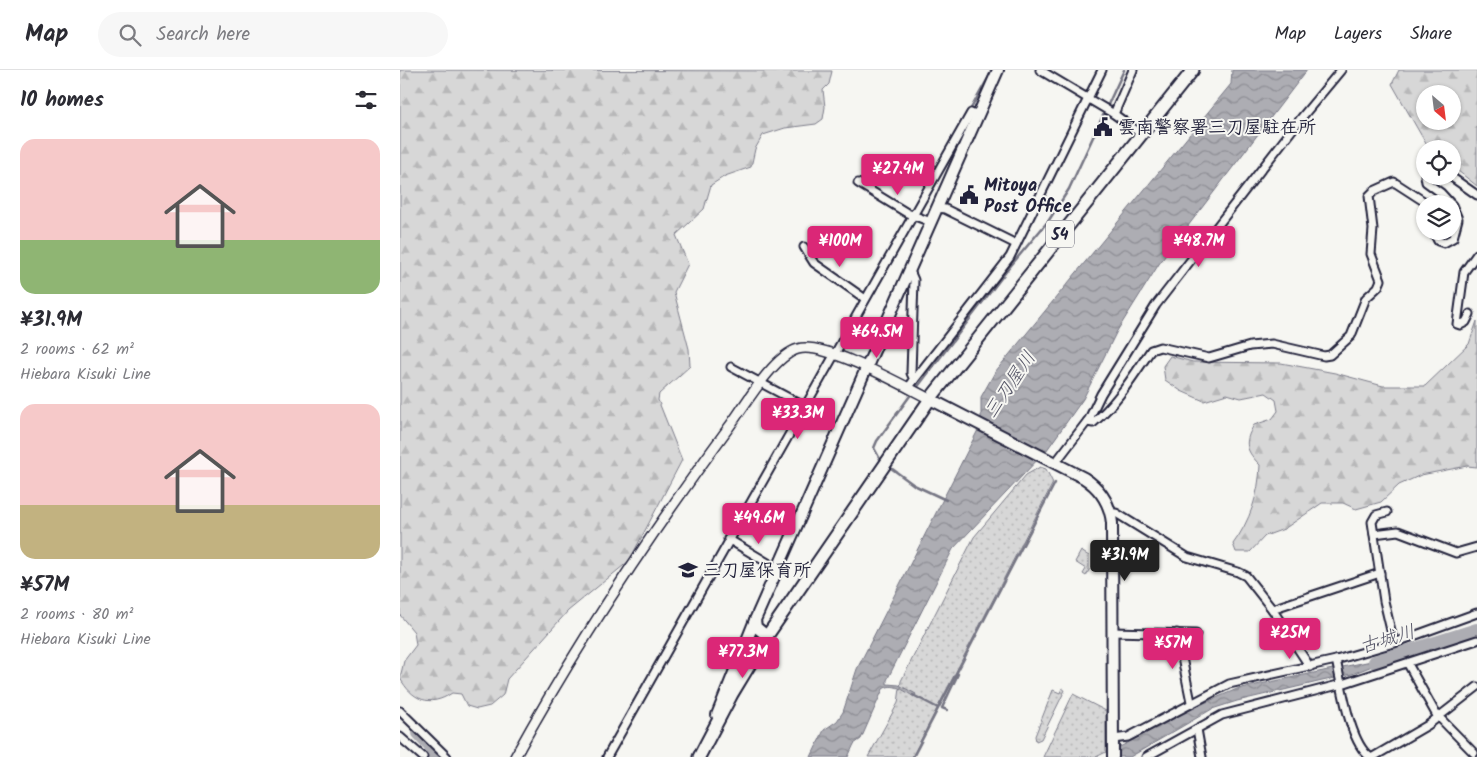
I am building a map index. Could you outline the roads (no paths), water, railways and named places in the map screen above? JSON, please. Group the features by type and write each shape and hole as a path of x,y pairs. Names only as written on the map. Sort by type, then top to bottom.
{"highway":[{"name":"54","path":"699,757 767,636 930,399 1193,70"}],"main road":[{"path":"712,731 726,688 754,620 998,70"},
{"path":"930,399 1054,461 1092,483 1104,498 1111,514 1113,757"},
{"path":"754,620 756,626 767,636"}],"street":[{"path":"1040,70 1051,72 1141,134"},
{"path":"911,385 1004,264 1016,244 1102,70"},
{"path":"1112,113 1134,70"},
{"path":"1054,461 1087,422 1101,394 1156,305 1302,117 1341,70"},
{"path":"607,757 804,406 831,354 971,113 977,117"},
{"path":"1087,422 1093,423 1111,405 1135,377 1151,350 1160,346 1209,358 1250,346 1272,344 1324,356 1336,351 1351,336 1366,298 1378,287 1380,280 1370,254 1373,229 1369,196 1374,191 1394,182 1416,196"},
{"path":"858,183 912,215 931,222"},
{"path":"1461,184 1477,195"},
{"path":"1430,185 1443,195"},
{"path":"937,208 945,209 1016,244"},
{"path":"1438,240 1444,243 1449,240"},
{"path":"804,247 814,263 864,298"},
{"path":"1470,314 1466,322 1457,324 1462,278 1467,266 1477,254"},
{"path":"910,271 914,280 911,385"},
{"path":"514,757 583,640 672,505 762,382 791,351 812,347 911,385 919,393 930,399"},
{"path":"731,367 804,406"},
{"path":"1387,512 1373,517 1380,573 1394,643"},
{"path":"1111,514 1116,513 1187,556 1246,576 1272,609 1310,666"},
{"path":"1374,534 1398,531 1456,553 1477,547"},
{"path":"729,539 778,569"},
{"path":"1272,609 1380,573"},
{"path":"1114,742 1229,684 1336,661 1477,614"},
{"path":"1112,632 1196,634"},
{"path":"1177,633 1191,702"},
{"path":"1146,757 1222,715 1408,664 1477,640"},
{"path":"1336,661 1352,726 1361,748 1372,757 1391,749 1440,716 1477,687"},
{"path":"1408,664 1440,716 1474,753"},
{"path":"400,711 447,757"},
{"path":"1197,729 1202,757"},
{"path":"400,737 423,757"}],"water":[{"name":"三刀屋川","path":"1232,70 1307,70 1159,264 1117,331 1083,399 1044,454 981,421 981,397 995,372 1231,84"},
{"path":"980,426 1041,456 953,549 887,680 887,684 899,685 916,694 914,697 895,687 891,686 883,689 861,739 854,744 848,757 811,757 824,730 837,721 843,712 857,669"},
{"path":"1400,655 1352,674 1237,701 1212,709 1130,757 1115,757 1116,749 1202,704 1237,689"}],"waterway":[{"path":"916,389 1008,269 1049,220 1069,189 1124,70"},
{"path":"969,112 992,71"},
{"path":"880,459 874,448 877,441 912,393"},
{"path":"891,468 914,485 946,500"},
{"path":"913,757 1055,483"},
{"path":"603,757 687,608"},
{"name":"古城川","path":"1375,662 1477,630"},
{"path":"947,710 942,708 958,674"},
{"path":"913,695 938,708"},
{"path":"419,733 431,746 435,757"}],"place":[{"name":"雲南警察署三刀屋駐在所","path":"1103,127"},
{"name":"Mitoya Post Office","path":"969,195"},
{"name":"三刀屋保育所","path":"688,570"}]}
